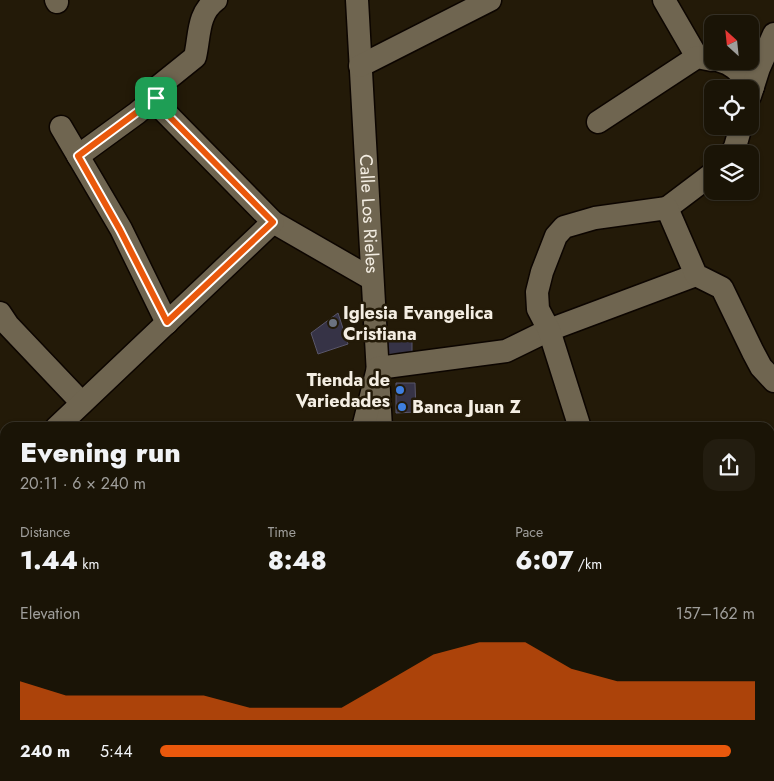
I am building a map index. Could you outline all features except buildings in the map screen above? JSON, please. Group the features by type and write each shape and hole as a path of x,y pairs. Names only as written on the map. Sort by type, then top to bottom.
{"street":[{"path":"78,156 156,98 159,86 195,57 202,17 207,6 216,0"},
{"name":"Calle Los Rieles","path":"356,0 380,422"},
{"path":"360,66 490,0"},
{"path":"664,0 704,58"},
{"path":"756,80 774,34"},
{"path":"598,122 704,60"},
{"path":"156,98 161,108 273,222 372,279"},
{"path":"61,128 120,230 167,322"},
{"path":"578,422 548,330 538,309 537,292 542,272 556,236 564,227 595,218 667,208 704,180"},
{"path":"667,208 696,275 722,288 753,352 762,367 774,380"},
{"path":"62,422 273,222"},
{"path":"364,422 378,368 506,351 548,330 696,275"},
{"path":"0,313 8,325 82,404"}],"place":[{"name":"Iglesia Evangelica Cristiana","path":"333,323"},
{"name":"Tienda de Variedades","path":"400,390"},
{"name":"Banca Juan Z","path":"402,407"}],"route":[{"path":"156,98 161,108 273,222 167,322 120,230 78,156 156,98"}]}
